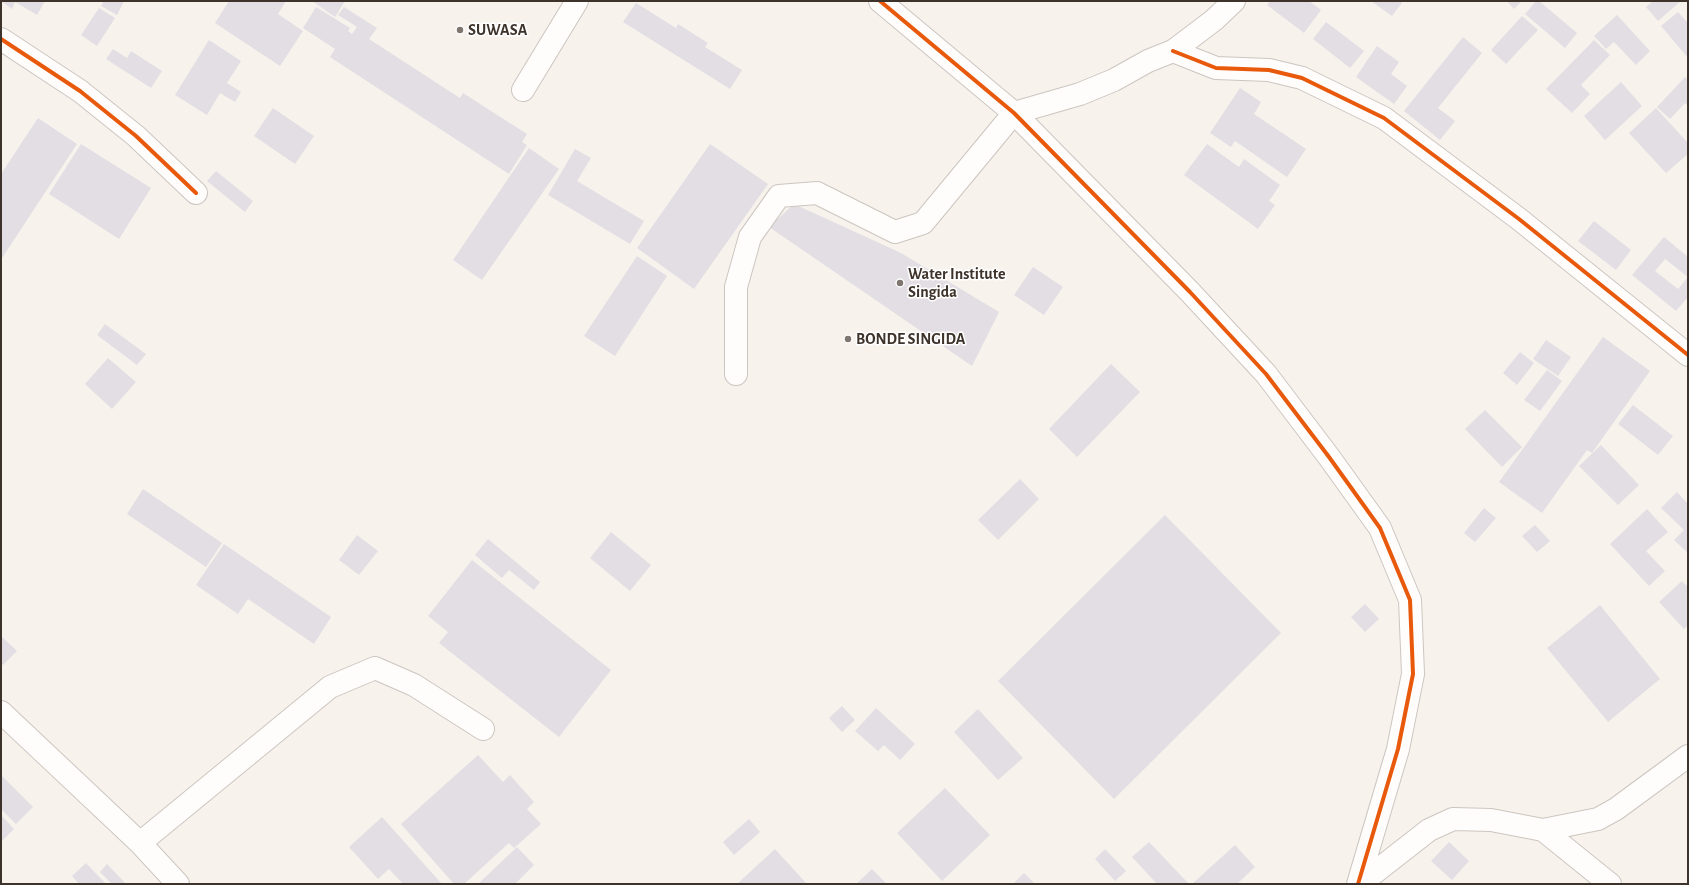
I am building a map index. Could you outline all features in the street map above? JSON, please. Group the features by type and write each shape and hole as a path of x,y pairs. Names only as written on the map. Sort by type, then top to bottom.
{"street":[{"path":"523,90 577,1"},
{"path":"880,1 1014,113 1190,292 1266,374 1329,457 1380,528 1410,600 1413,674 1398,749 1359,884"},
{"path":"736,374 736,287 750,237 779,196 817,193 895,232 923,223 1014,113 1080,94 1114,80 1148,61 1173,51 1214,20 1234,1"},
{"path":"1,39 80,92 136,136 196,193"},
{"path":"1173,51 1216,68 1270,70 1302,78 1384,118 1519,219 1688,355"},
{"path":"140,843 330,687 375,668 414,685 483,729"},
{"path":"1,712 140,843 178,884"},
{"path":"1359,884 1429,830 1453,819 1492,820 1543,830 1598,819 1632,798 1688,756"},
{"path":"1543,830 1610,884"}],"building":[{"path":"1,1 45,1 37,15 15,2 12,9"},
{"path":"104,1 124,1 117,15 101,6"},
{"path":"229,1 286,1 278,14 303,31 280,66 215,23"},
{"path":"312,1 345,1 335,17"},
{"path":"1270,1 1309,1 1321,10 1304,33 1267,5"},
{"path":"1371,1 1399,1 1402,3 1392,16"},
{"path":"1507,1 1522,1 1514,9"},
{"path":"1536,1 1539,1 1577,33 1565,48 1525,14"},
{"path":"1653,1 1681,1 1658,21 1646,7"},
{"path":"636,3 676,28 678,24 708,43 705,47 742,70 730,89 623,22"},
{"path":"316,7 350,28 348,31 352,34 357,27 338,15 344,7 377,28 369,39 460,98 463,93 527,134 522,142 527,145 509,174 330,57 335,49 303,28"},
{"path":"99,8 115,18 97,46 81,35"},
{"path":"1678,12 1688,23 1688,58 1661,26"},
{"path":"1617,15 1650,51 1636,65 1614,42 1606,49 1594,36"},
{"path":"1522,16 1538,30 1506,64 1491,50"},
{"path":"1326,22 1364,51 1350,68 1313,39"},
{"path":"1463,37 1482,53 1438,108 1455,121 1440,140 1404,111"},
{"path":"209,40 241,61 227,83 241,92 235,102 220,93 207,115 175,95"},
{"path":"1594,40 1610,55 1581,85 1590,94 1572,113 1546,89"},
{"path":"1377,46 1399,62 1391,74 1407,86 1394,104 1356,77"},
{"path":"113,49 127,58 131,51 162,71 151,88 106,59"},
{"path":"1685,77 1688,80 1688,106 1685,103 1670,119 1657,107"},
{"path":"1621,82 1642,106 1605,140 1584,116"},
{"path":"1240,88 1261,102 1254,114 1306,149 1287,177 1235,141 1231,147 1210,133"},
{"path":"273,108 314,136 295,164 254,136"},
{"path":"1656,108 1688,143 1688,154 1666,173 1629,133"},
{"path":"38,118 77,144 2,258 1,174"},
{"path":"81,144 151,188 119,239 49,194"},
{"path":"710,144 768,184 694,289 637,248"},
{"path":"1207,144 1239,167 1244,159 1280,185 1269,201 1275,205 1258,229 1184,175"},
{"path":"529,148 559,169 482,280 453,260"},
{"path":"575,149 591,158 577,181 644,221 630,244 548,195"},
{"path":"216,171 253,201 245,212 207,181"},
{"name":"Water Institute Singida","path":"794,204 901,253 999,312 972,366 769,227"},
{"path":"1594,221 1631,250 1616,270 1578,241"},
{"path":"1664,237 1688,257 1688,277 1688,297 1676,311 1632,275","holes":["1665,259 1688,277 1678,289 1655,271"]},
{"path":"637,256 667,276 615,356 584,336"},
{"path":"1033,267 1063,287 1044,315 1014,295"},
{"path":"105,324 146,354 137,365 97,335"},
{"path":"1603,337 1650,371 1592,453 1587,450 1542,513 1499,482"},
{"path":"1546,340 1571,357 1558,376 1533,359"},
{"path":"1520,352 1534,363 1517,385 1503,373"},
{"path":"108,358 136,382 112,409 85,384"},
{"path":"1111,364 1140,392 1077,457 1049,429"},
{"path":"1547,370 1562,381 1540,411 1524,400"},
{"path":"1633,405 1673,436 1658,455 1618,424"},
{"path":"1485,410 1522,447 1502,467 1465,429"},
{"path":"1601,445 1639,485 1618,505 1579,466"},
{"path":"1020,479 1039,499 998,540 978,520"},
{"path":"143,489 222,543 206,567 127,514"},
{"path":"1677,492 1688,504 1687,552 1674,540 1684,530 1661,508"},
{"path":"1484,508 1496,518 1475,542 1464,533"},
{"path":"1647,509 1668,532 1646,551 1665,571 1649,586 1610,544"},
{"path":"1165,515 1281,633 1114,799 998,681"},
{"path":"1535,525 1550,541 1537,552 1522,536"},
{"path":"611,532 651,565 630,591 590,558"},
{"path":"357,535 378,551 359,575 339,560"},
{"path":"488,539 540,582 534,590 509,570 502,578 475,555"},
{"path":"224,544 331,617 314,644 248,599 238,614 196,585"},
{"path":"472,560 611,670 559,737 439,643 448,632 428,616"},
{"path":"1682,581 1688,587 1688,625 1684,629 1659,602"},
{"path":"1365,604 1379,619 1365,632 1351,617"},
{"path":"1600,605 1660,679 1608,722 1547,648"},
{"path":"1,636 17,651 3,665 1,663"},
{"path":"842,706 855,720 842,732 829,718"},
{"path":"876,708 915,744 900,760 884,745 878,751 855,731"},
{"path":"978,709 1023,758 998,780 954,732"},
{"path":"478,755 503,782 510,775 534,802 527,809 541,824 514,848 509,843 464,884 454,884 401,824"},
{"path":"1,775 33,807 16,824 1,809"},
{"path":"945,788 990,835 942,881 897,833"},
{"path":"1,815 14,829 1,842"},
{"path":"382,817 442,884 403,884 389,869 378,879 349,847"},
{"path":"749,819 760,832 734,855 723,842"},
{"path":"1149,842 1189,884 1157,884 1132,857"},
{"path":"1449,842 1469,861 1452,880 1431,861"},
{"path":"1235,845 1255,867 1237,884 1192,884"},
{"path":"517,847 534,865 515,884 478,884"},
{"path":"775,849 807,884 737,884"},
{"path":"1105,849 1126,871 1115,881 1095,859"},
{"path":"86,863 106,884 79,884 72,876"},
{"path":"107,864 126,884 112,884 100,872"},
{"path":"872,869 887,884 856,884"},
{"path":"1024,873 1035,884 1013,884"}],"cycle path":[{"path":"880,1 1014,113 1190,292 1266,374 1329,457 1380,528 1410,600 1413,674 1398,749 1358,884"},
{"path":"1,39 80,91 136,136 196,193"},
{"path":"1173,51 1216,68 1269,70 1302,78 1384,118 1519,219 1688,355"}],"place":[{"name":"SUWASA","path":"460,30"},
{"name":"Water Institute Singida","path":"900,283"},
{"name":"BONDE SINGIDA","path":"848,339"}]}
